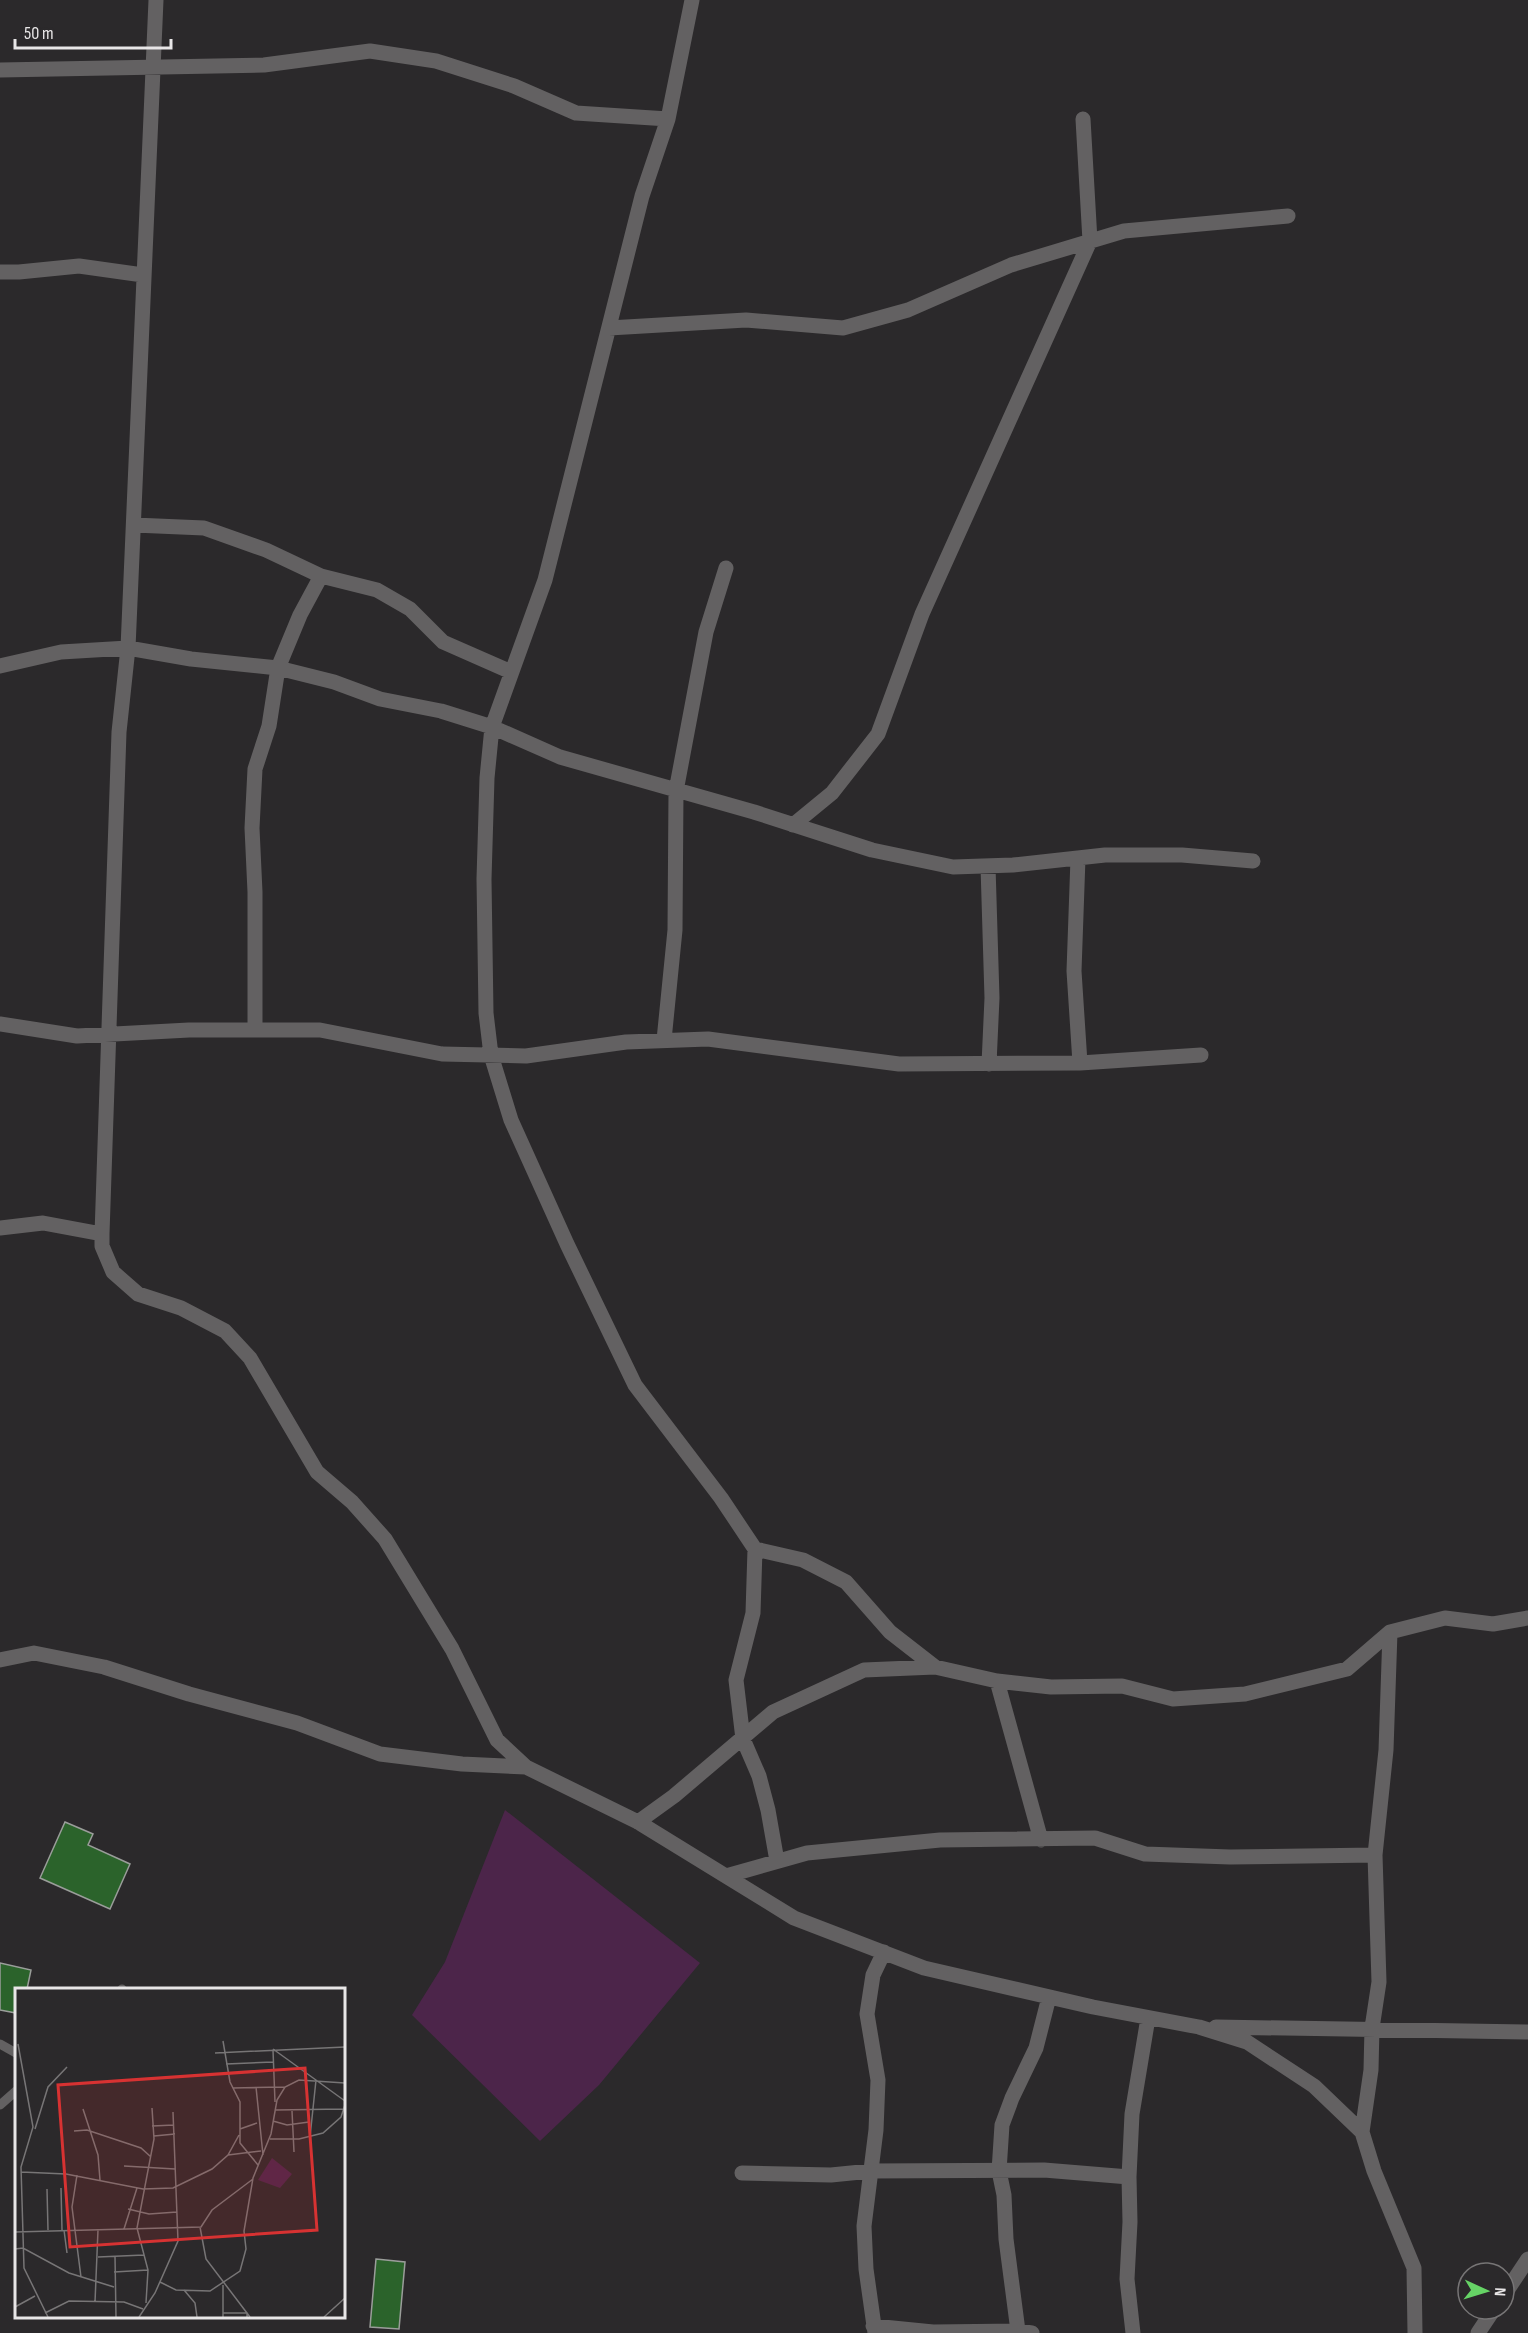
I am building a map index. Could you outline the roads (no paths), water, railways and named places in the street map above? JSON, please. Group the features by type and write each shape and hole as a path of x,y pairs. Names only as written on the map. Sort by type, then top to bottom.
{"street":[{"path":"156,0 128,648 119,732 102,1234 102,1246 113,1272 138,1293 181,1308 225,1331 250,1358 317,1472 352,1502 385,1539 452,1649 497,1740 526,1767 638,1822 794,1918 924,1968 1049,1997 1199,2027 1247,2042 1314,2086 1362,2132"},
{"path":"692,0 668,119 642,196 545,580 492,727 487,778 484,879 486,1013 491,1055 511,1120 567,1244 635,1385 721,1498 755,1549 753,1613 736,1680 743,1740 759,1776 768,1810 777,1862"},
{"path":"0,70 264,65 370,51 436,61 514,86 576,113 668,119"},
{"path":"793,825 832,793 878,734 922,614 1090,241 1083,119"},
{"path":"609,328 746,320 843,328 908,310 1011,265 1124,231 1288,216"},
{"path":"0,272 79,266 143,275"},
{"path":"134,525 204,528 267,550 321,576 377,590 410,609 443,642 511,672"},
{"path":"664,1040 675,930 676,791 706,632 726,568"},
{"path":"255,1030 255,892 252,828 255,769 269,726 278,668 300,615 321,576"},
{"path":"0,666 62,652 128,648 191,659 278,668 334,682 380,699 441,711 492,727 560,756 872,850 953,867 1105,855 1182,855 1253,861"},
{"path":"1078,858 1074,971 1080,1063"},
{"path":"988,866 992,998 989,1064"},
{"path":"0,1024 77,1036 321,1030 442,1054 526,1056 626,1042 708,1039 899,1064 1080,1063 1201,1055"},
{"path":"0,1228 43,1223 102,1234"},
{"path":"755,1549 803,1560 846,1581 890,1632 935,1667"},
{"path":"638,1822 743,1740 773,1712 864,1670 935,1667 997,1681 1051,1687 1122,1686 1173,1699 1245,1694 1347,1669 1389,1632 1445,1618 1493,1624 1528,1618"},
{"path":"1389,1632 1386,1749 1375,1855 1379,1983 1372,2028 1371,2070 1362,2132 1374,2171 1414,2268 1415,2333"},
{"path":"0,1660 34,1653 104,1667 189,1694 297,1723 380,1754 462,1764 526,1767"},
{"path":"997,1681 1041,1840"},
{"path":"726,1876 807,1853 940,1840 1095,1838 1145,1854 1208,1857 1375,1855"},
{"path":"884,1952 873,1975 867,2014 878,2080 864,2226 866,2269 874,2330 1025,2332 1006,2238 1004,2195 999,2171 1002,2125 1036,2048 1049,1997"},
{"path":"1133,2333 1127,2279 1132,2114 1148,2018"},
{"path":"1199,2027 1528,2032"},
{"path":"742,2173 831,2175 871,2171 1044,2170 1129,2177"},
{"path":"1516,2277 1528,2259"}],"lane":[{"path":"0,2044 15,2052"},
{"path":"0,2105 15,2092"}]}
